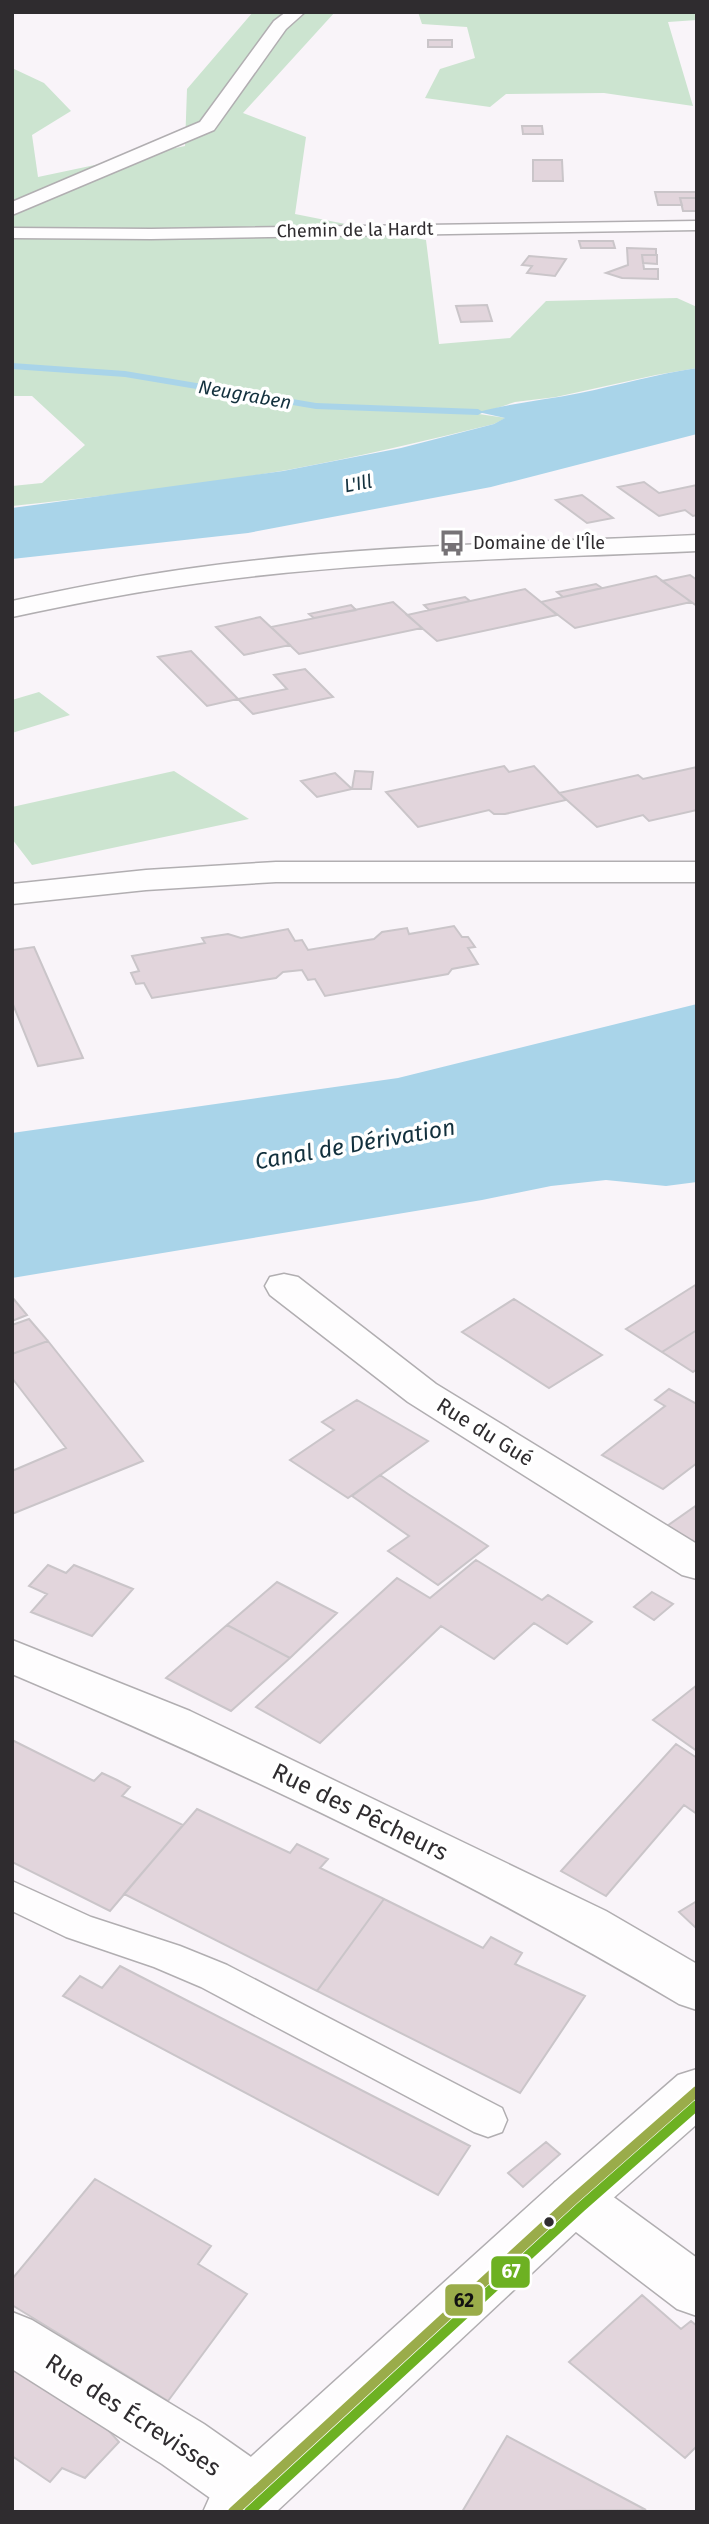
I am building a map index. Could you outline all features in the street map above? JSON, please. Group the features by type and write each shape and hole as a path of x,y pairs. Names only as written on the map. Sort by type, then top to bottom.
{"street":[{"path":"12,209 206,126 280,24 297,12"},
{"path":"12,609 136,584 300,566 393,558 697,543"},
{"path":"12,894 146,880 276,872 697,872"},
{"name":"Rue du Gué","path":"284,1286 422,1393 697,1564"},
{"name":"Rue des Pêcheurs","path":"12,1656 174,1723 360,1812 588,1925 697,1989"},
{"path":"243,2502 574,2199 697,2091"},
{"path":"574,2199 697,2291"},
{"name":"Rue des Écrevisses","path":"12,2338 183,2444 243,2502"}],"lane":[{"name":"Chemin de la Hardt","path":"12,233 151,234 697,225"},
{"path":"12,1895 79,1927 167,1956 214,1976 488,2120"}],"green space":[{"path":"253,12 335,12 243,113 306,137 295,214 426,240 439,344 510,338 546,301 677,298 697,307 697,368 556,397 515,402 479,414 506,418 494,424 313,465 184,486 12,506 12,486 42,483 85,445 32,396 12,396 12,68 44,83 71,111 32,135 38,177 185,146 187,89"},
{"path":"418,12 697,12 697,20 668,22 693,106 604,93 506,94 490,107 425,98 440,69 475,58 467,27 422,24"},
{"path":"39,692 70,715 12,733 12,700"},
{"path":"174,771 249,819 32,865 12,839 12,807"}],"water":[{"name":"L'Ill","path":"697,368 697,434 491,487 248,533 12,559 12,508 283,471 401,448 494,424 505,418 478,412"},
{"name":"Canal de Dérivation","path":"697,1004 697,1182 666,1186 606,1180 551,1186 482,1200 12,1278 12,1133 398,1078"}],"building":[{"path":"428,40 452,40 452,47 428,47"},
{"path":"522,126 542,126 543,134 523,134"},
{"path":"533,160 562,160 563,181 533,181"},
{"path":"655,192 697,192 697,198 680,198 682,205 658,205"},
{"path":"680,198 697,198 697,211 683,211"},
{"path":"579,241 613,241 615,248 581,248"},
{"path":"627,248 656,249 656,255 642,255 644,269 658,269 658,279 622,278 606,273 628,265"},
{"path":"642,255 657,255 657,264 643,263"},
{"path":"529,256 566,259 555,276 527,273 532,266 522,265"},
{"path":"487,305 492,321 461,322 456,306"},
{"path":"644,482 659,493 697,485 697,515 693,516 685,510 659,516 618,487"},
{"path":"582,495 613,518 587,523 556,500"},
{"path":"690,575 697,580 697,606 662,581"},
{"path":"656,576 691,602 575,628 541,602"},
{"path":"596,584 602,588 563,597 557,592"},
{"path":"525,589 557,615 437,641 407,615"},
{"path":"465,597 470,601 429,610 424,605"},
{"path":"393,602 422,628 299,654 271,627"},
{"path":"351,605 356,610 314,618 309,614"},
{"path":"260,617 290,645 244,655 216,627"},
{"path":"191,651 238,699 207,706 158,657"},
{"path":"305,669 333,697 253,714 238,699 287,689 274,675"},
{"path":"504,766 509,772 534,766 566,800 505,814 494,814 489,810 418,827 386,792"},
{"path":"697,767 697,810 649,821 643,815 597,827 559,793 638,775 643,779"},
{"path":"355,771 373,772 371,789 352,789"},
{"path":"335,773 352,789 317,797 301,781"},
{"path":"454,926 462,937 468,937 475,947 468,948 478,964 452,969 448,974 325,996 315,979 308,980 302,970 283,972 276,978 152,998 144,983 136,984 131,973 139,971 132,956 205,943 202,938 228,934 241,938 288,929 295,941 302,940 308,950 374,939 382,932 407,928 409,934"},
{"path":"34,947 83,1058 38,1066 12,1002 12,950"},
{"path":"697,1284 697,1330 662,1352 626,1329"},
{"path":"12,1297 27,1315 12,1321"},
{"path":"514,1299 602,1355 549,1388 462,1332"},
{"path":"29,1319 48,1341 12,1354 12,1325"},
{"path":"697,1330 697,1369 693,1372 662,1352"},
{"path":"48,1341 143,1461 12,1514 12,1471 66,1448 12,1378 12,1354"},
{"path":"669,1389 697,1404 697,1463 663,1489 602,1455 665,1406 655,1400"},
{"path":"357,1400 428,1441 348,1498 290,1460 334,1430 322,1422"},
{"path":"380,1475 488,1546 438,1585 388,1551 409,1536 352,1496"},
{"path":"697,1505 697,1545 667,1526"},
{"path":"476,1560 542,1600 548,1595 592,1622 567,1644 534,1623 494,1659 441,1626 320,1743 256,1707 397,1578 430,1598"},
{"path":"48,1565 66,1573 74,1565 133,1589 92,1636 31,1612 47,1594 29,1586"},
{"path":"277,1582 337,1613 290,1658 227,1625"},
{"path":"652,1592 673,1604 654,1620 634,1607"},
{"path":"227,1625 290,1658 231,1711 166,1678"},
{"path":"697,1685 697,1751 653,1720"},
{"path":"12,1740 94,1781 102,1773 117,1780 130,1787 122,1796 183,1825 110,1911 12,1862"},
{"path":"676,1744 697,1758 697,1814 684,1805 606,1896 561,1871"},
{"path":"197,1809 290,1853 297,1844 328,1859 320,1868 384,1899 317,1991 124,1894"},
{"path":"384,1899 483,1948 491,1937 522,1953 515,1964 585,1996 520,2093 317,1991"},
{"path":"697,1901 697,1929 679,1912"},
{"path":"120,1966 470,2146 438,2195 63,1996 80,1976 102,1988"},
{"path":"546,2142 560,2154 523,2187 508,2173"},
{"path":"95,2179 211,2246 198,2264 247,2294 168,2401 12,2305 12,2279"},
{"path":"642,2295 681,2329 691,2321 697,2326 697,2446 685,2458 569,2362"},
{"path":"12,2363 92,2412 119,2442 85,2478 62,2468 50,2482 12,2456"},
{"path":"507,2436 646,2510 462,2512"}],"waterway":[{"name":"Neugraben","path":"12,366 125,374 316,406 478,412"}],"transit line":[{"name":"62","path":"233,2512 574,2199 697,2091"},
{"name":"67","path":"249,2512 581,2207 697,2105"}],"place":[{"name":"Domaine de l'Île","path":"452,543"}]}
